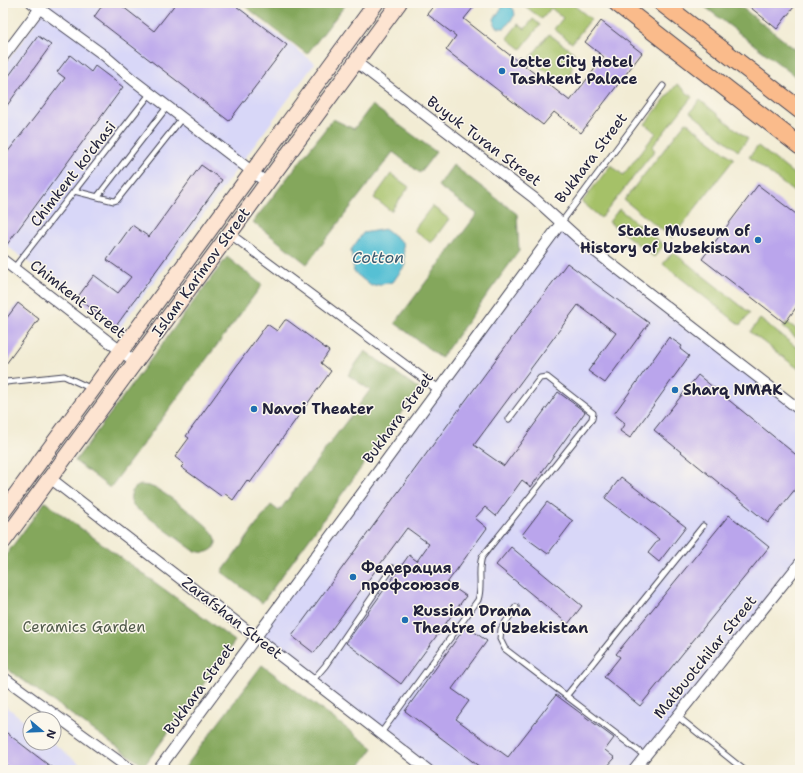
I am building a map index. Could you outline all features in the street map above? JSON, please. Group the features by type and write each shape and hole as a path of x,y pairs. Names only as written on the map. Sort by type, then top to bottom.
{"main road":[{"path":"3,512 376,3"},
{"name":"Islam Karimov Street","path":"3,542 399,3"},
{"path":"617,3 800,146"},
{"path":"662,3 800,110"},
{"name":"Zarafshan Street","path":"36,467 50,478"}],"street":[{"path":"3,56 38,5 105,56 150,94 267,183"},
{"name":"Buyuk Turan Street","path":"356,62 534,198 579,240 800,410"},
{"name":"Bukhara Street","path":"158,770 561,223"},
{"path":"230,234 438,389"},
{"name":"Chimkent Street","path":"3,260 135,362"},
{"name":"Zarafshan Street","path":"50,478 428,770"},
{"name":"Matbuotchilar Street","path":"634,770 800,563"},
{"path":"3,678 131,770"}],"lane":[{"name":"Bukhara Street","path":"561,223 663,86"},
{"name":"Chimkent ko'chasi","path":"14,268 150,94"},
{"path":"98,196 167,107"},
{"path":"74,191 114,201 117,200 182,118"},
{"path":"3,385 6,382 64,376 93,389"},
{"path":"381,733 478,600 481,592 480,563 482,557 592,419 593,413 544,376 540,378 509,419"},
{"path":"567,695 703,526"},
{"path":"312,680 325,666 392,568"},
{"path":"516,607 501,629 500,639 505,649 645,756"},
{"path":"677,716 744,770"}],"shaded area":[{"path":"50,3 235,3 315,63 118,330 3,243 3,67"},
{"path":"561,223 800,410 800,563 634,770 428,770 256,637"},
{"path":"3,704 22,719 22,751 62,750 88,770 3,770"}],"green space":[{"path":"241,3 347,3 307,54"},
{"path":"528,3 571,3 591,19 572,43 554,29 563,18 551,8 542,19 525,6"},
{"path":"700,3 736,3 800,53 800,80"},
{"path":"533,19 540,25 521,49 507,38 518,24 525,29"},
{"path":"549,34 574,53 572,70 568,77 563,79 551,75 530,58"},
{"path":"677,84 692,97 652,147 655,150 601,218 582,202 611,165 623,175 656,133 645,124"},
{"path":"700,100 748,139 738,151 690,112"},
{"path":"372,105 436,152 420,173 393,152 307,264 253,222 333,119 354,129"},
{"path":"686,122 734,159 672,238 624,200"},
{"path":"758,146 800,179 800,197 749,157"},
{"path":"453,165 517,214 519,251 441,358 395,323 477,214 438,186"},
{"path":"391,174 409,187 391,211 374,198"},
{"path":"432,206 449,219 431,243 414,230"},
{"path":"619,209 664,245 654,257 609,222"},
{"path":"673,252 750,313 740,325 663,264"},
{"path":"227,257 262,285 110,488 75,461"},
{"path":"760,319 800,350 800,370 750,332"},
{"path":"787,322 800,332 800,341 783,327"},
{"path":"365,351 419,389 262,603 222,572 271,505 279,511 370,390 348,375"},
{"path":"141,485 157,489 200,520 208,527 216,540 214,548 204,552 193,550 133,506 131,503 131,493 135,488"},
{"name":"Ceramics Garden","path":"45,502 235,641 144,766 3,666 3,559"},
{"path":"262,665 373,748 357,770 183,770"}],"water":[{"path":"505,5 512,7 515,15 505,28 499,28 495,25 494,19"},
{"name":"Cotton","path":"386,229 403,243 405,265 393,282 371,286 354,272 351,250 363,233"}],"building":[{"path":"104,3 118,3 154,31 176,3 232,3 287,45 229,121 94,17"},
{"name":"Lotte City Hotel Tashkent Palace","path":"436,3 477,3 464,19 516,60 519,56 528,63 525,66 570,101 604,57 585,42 601,21 642,53 581,133 554,112 543,125 446,50 456,36 427,14"},
{"path":"745,3 797,3 777,29"},
{"path":"38,36 51,45 3,111 3,84"},
{"path":"70,55 91,72 95,66 123,87 3,250 3,158 65,78 57,72"},
{"path":"201,165 222,180 116,326 77,298 94,275 118,293 131,277 107,260 132,225 149,237"},
{"name":"State Museum of History of Uzbekistan","path":"758,185 800,217 800,302 785,323 702,259"},
{"path":"567,263 649,323 605,383 588,371 616,333 578,305 474,445 504,466 558,392 585,412 531,487 522,480 496,516 485,507 475,518 487,528 447,583 466,596 401,684 346,643 409,555 417,561 429,544 407,528 314,653 292,636"},
{"path":"18,303 39,319 3,368 3,323"},
{"name":"Navoi Theater","path":"285,320 329,351 321,363 331,371 250,483 247,480 233,500 224,493 221,496 181,467 184,464 175,457 189,438 186,436 267,324 277,331"},
{"path":"669,337 682,346 680,349 689,356 630,438 620,431 625,423 614,414"},
{"path":"698,375 800,458 800,483 768,523 654,430"},
{"path":"621,477 686,527 659,562 648,553 659,539 605,498"},
{"path":"547,502 573,521 548,554 522,535"},
{"path":"729,515 769,547 640,706 604,677 620,657 616,654"},
{"path":"511,547 582,606 568,624 496,565"},
{"path":"466,626 487,641 452,689 469,701 456,719 508,757 556,695 614,738 605,750 615,758 604,770 484,770 405,711"},
{"path":"3,730 22,745 22,751 30,751 55,770 13,770 3,762"}],"place":[{"name":"Lotte City Hotel Tashkent Palace","path":"502,71"},
{"name":"State Museum of History of Uzbekistan","path":"758,240"},
{"name":"Sharq NMAK","path":"675,390"},
{"name":"Navoi Theater","path":"254,409"},
{"name":"Федерация профсоюзов","path":"353,577"},
{"name":"Russian Drama Theatre of Uzbekistan","path":"405,620"}]}
